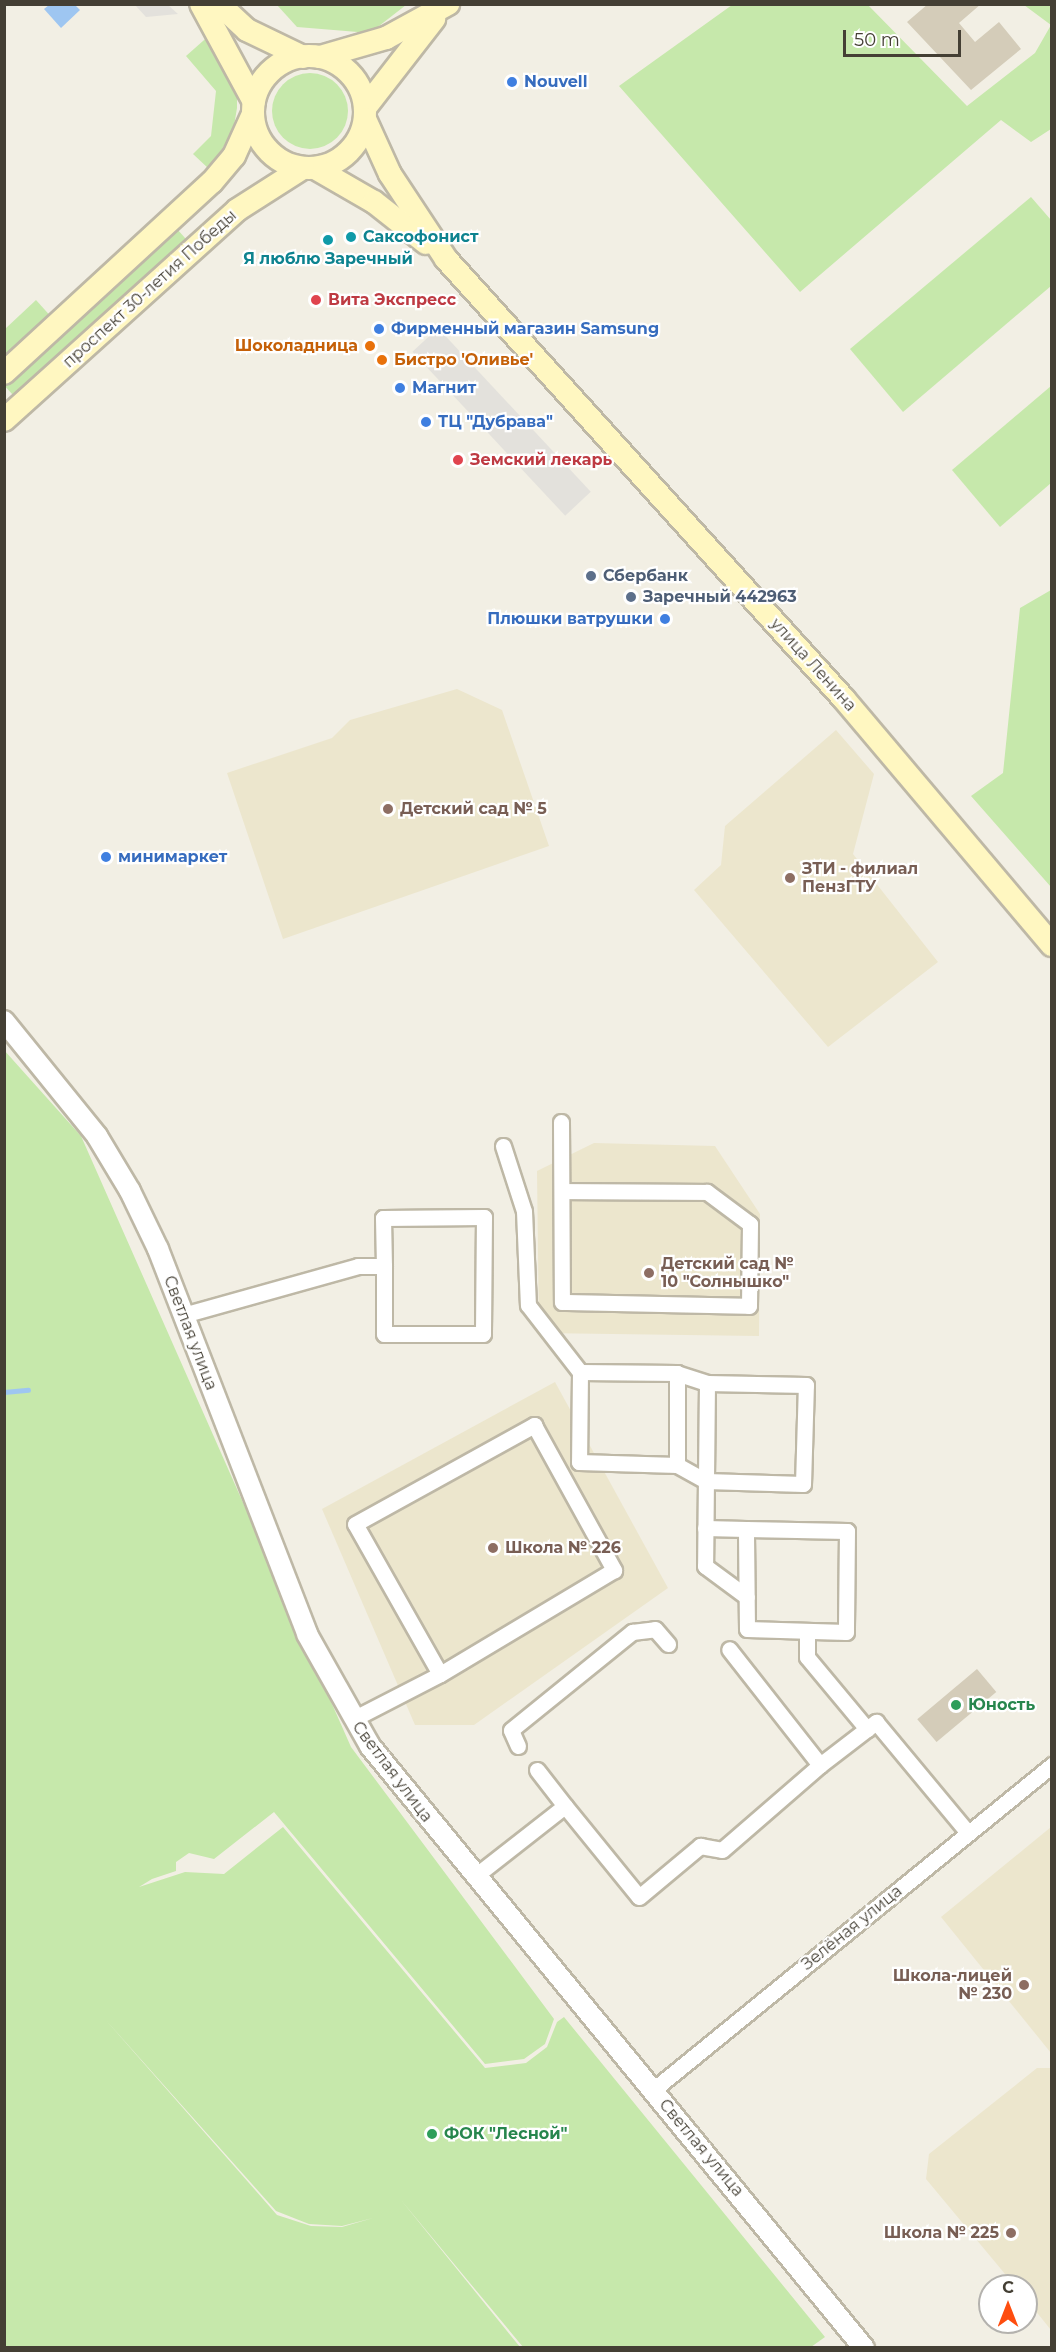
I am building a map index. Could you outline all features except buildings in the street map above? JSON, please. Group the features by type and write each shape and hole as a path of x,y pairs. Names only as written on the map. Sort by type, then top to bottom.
{"main road":[{"path":"201,4 254,108 268,150 284,162 309,168 348,152 365,114 446,7"},
{"path":"219,4 246,30 351,75 365,114"},
{"path":"254,108 271,71 312,57 386,38 446,7"},
{"name":"проспект 30-летия Победы","path":"4,374 212,182 234,156 254,108"},
{"name":"улица Ленина","path":"365,114 390,174 446,259 844,699 1052,945"},
{"name":"проспект 30-летия Победы","path":"4,420 237,210 309,168"},
{"name":"улица Ленина","path":"309,168 374,202 446,259"}],"street":[{"name":"Светлая улица","path":"4,1021 97,1136 130,1191 183,1315 307,1634 353,1719 386,1768 474,1877 653,2090 864,2348"},
{"path":"561,1122 561,1302 749,1306 750,1224 707,1192 562,1191"},
{"path":"503,1146 524,1211 528,1305 580,1372 579,1462 677,1465 706,1481 803,1484 806,1385 706,1383 677,1373 580,1372"},
{"path":"484,1217 483,1334 384,1334 384,1266 383,1218 484,1217"},
{"path":"183,1315 358,1266 384,1266"},
{"path":"677,1373 677,1465"},
{"path":"706,1383 705,1566 747,1597"},
{"path":"353,1719 440,1674 614,1570 534,1425 356,1524 440,1674"},
{"path":"705,1528 847,1531 846,1632 747,1629 746,1529"},
{"path":"518,1746 511,1730 632,1632 655,1629 668,1644"},
{"path":"807,1631 807,1657 867,1729"},
{"path":"729,1649 820,1765"},
{"path":"537,1770 639,1897 700,1846 722,1850 820,1765 876,1722 968,1833"},
{"name":"Зелёная улица","path":"653,2090 1052,1765"},
{"path":"474,1877 565,1806"}],"shaded area":[{"path":"135,5 168,5 178,14 146,17"},
{"path":"438,328 591,492 565,516 412,352"},
{"name":"Детский сад № 5","path":"457,689 502,710 549,846 283,939 227,773 332,738 350,720"},
{"name":"ЗТИ - филиал ПензГТУ","path":"836,730 874,774 853,854 938,962 828,1047 694,890 721,865 725,826"},
{"name":"Детский сад № 10 \"Солнышко\"","path":"594,1143 715,1146 760,1214 759,1336 539,1333 537,1171"},
{"name":"Школа № 226","path":"555,1382 668,1588 474,1725 415,1725 322,1509"},
{"name":"Школа-лицей № 230","path":"1051,1827 1051,2053 941,1917"},
{"name":"Школа № 225","path":"1037,2068 1051,2068 1051,2330 1038,2314 1038,2274 1005,2274 926,2179 929,2154"}],"green space":[{"path":"277,5 406,5 370,33 297,27"},
{"path":"732,5 868,5 967,106 1035,53 1051,25 1051,129 1031,142 1001,120 800,292 619,86"},
{"path":"1024,5 1051,5 1051,25"},
{"path":"212,33 237,84 237,108 233,132 209,169 193,154 211,136 216,91 186,56"},
{"path":"303,73 317,73 331,79 342,90 348,104 345,126 337,138 317,149 303,149 289,143 278,132 272,118 272,104 278,90 289,79"},
{"path":"1031,197 1051,220 1051,286 903,412 850,349"},
{"path":"177,229 187,240 14,396 4,385"},
{"path":"36,300 54,320 5,364 5,329"},
{"path":"1051,386 1051,483 1000,527 952,470"},
{"path":"1051,590 1051,887 971,796 1003,773 1020,608"},
{"path":"4,1050 81,1136 351,1747 554,2019 545,2044 524,2059 485,2064 274,1812 214,1859 189,1853 176,1862 176,1871 152,1879 139,1887 185,1872 224,1874 283,1827 485,2068 526,2063 547,2047 557,2022 564,2017 825,2337 811,2347 523,2347 401,2200 520,2347 5,2347","holes":["104,2018 276,2211 309,2224 342,2226 373,2218 342,2227 311,2226 277,2215"]}],"water":[{"path":"49,5 75,5 80,10 61,28 44,9"}],"waterway":[{"path":"4,1392 28,1390"}],"place":[{"name":"Nouvell","path":"512,82"},
{"name":"Саксофонист","path":"351,237"},
{"name":"Я люблю Заречный","path":"328,240"},
{"name":"Вита Экспресс","path":"316,300"},
{"name":"Фирменный магазин Samsung","path":"379,329"},
{"name":"Шоколадница","path":"370,346"},
{"name":"Бистро 'Оливье'","path":"382,360"},
{"name":"Магнит","path":"400,388"},
{"name":"ТЦ \"Дубрава\"","path":"426,422"},
{"name":"Земский лекарь","path":"458,460"},
{"name":"Сбербанк","path":"591,576"},
{"name":"Заречный 442963","path":"631,597"},
{"name":"Плюшки ватрушки","path":"665,619"},
{"name":"Детский сад № 5","path":"388,809"},
{"name":"минимаркет","path":"106,857"},
{"name":"ЗТИ - филиал ПензГТУ","path":"790,878"},
{"name":"Детский сад № 10 \"Солнышко\"","path":"649,1273"},
{"name":"Школа № 226","path":"493,1548"},
{"name":"Юность","path":"956,1705"},
{"name":"Школа-лицей № 230","path":"1024,1985"},
{"name":"ФОК \"Лесной\"","path":"432,2134"},
{"name":"Школа № 225","path":"1011,2233"}]}
